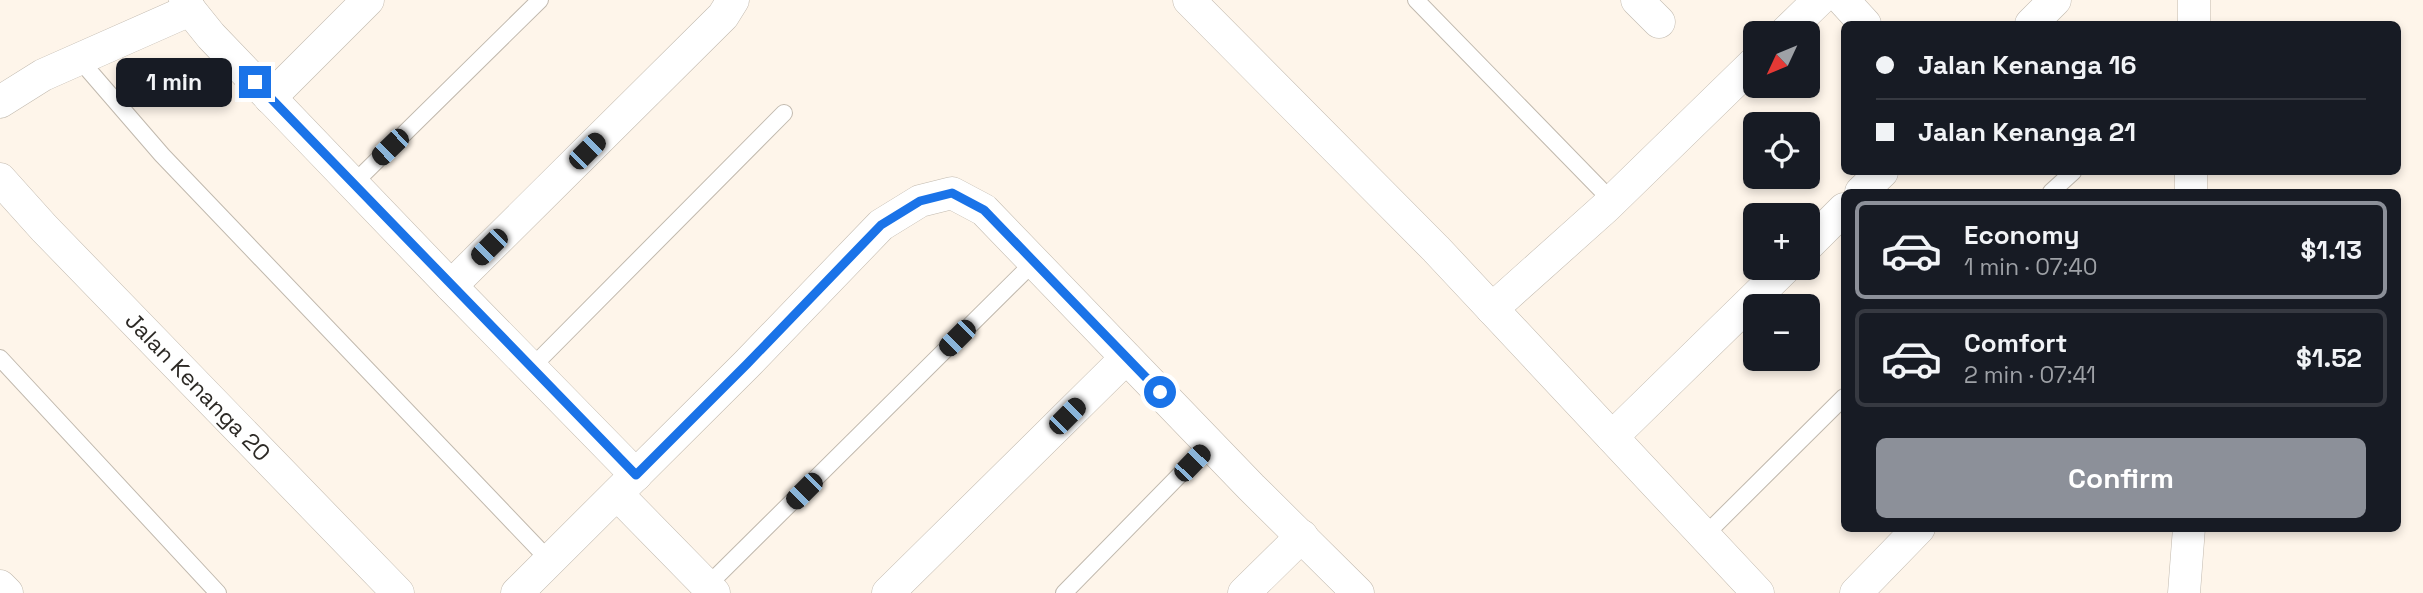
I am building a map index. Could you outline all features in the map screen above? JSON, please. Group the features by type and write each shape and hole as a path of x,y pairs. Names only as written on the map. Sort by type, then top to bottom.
{"street":[{"path":"270,98 368,0"},
{"path":"450,286 723,16 733,0"},
{"path":"1189,0 1436,249 1758,593"},
{"path":"1637,0 1659,22"},
{"path":"1797,21 1819,0"},
{"path":"1843,0 1862,21"},
{"path":"2034,21 2056,0"},
{"path":"2194,0 2194,21"},
{"path":"0,102 43,75 187,5 211,36 531,368 627,484 708,591"},
{"path":"1492,309 1612,201 1743,74"},
{"path":"1864,189 1879,175"},
{"name":"Jalan Kenanga 20","path":"0,179 44,228 398,593"},
{"path":"517,593 747,364 881,225 920,201 952,193 984,210 1358,593"},
{"path":"1820,233 1841,212"},
{"path":"1612,437 1773,280"},
{"path":"888,593 1126,358"},
{"path":"1856,593 1915,532"},
{"path":"2184,593 2189,532"},
{"path":"1244,593 1302,536"},
{"path":"0,586 7,593"}],"lane":[{"path":"353,184 540,0"},
{"path":"1416,0 1612,201"},
{"path":"79,59 162,155 550,561"},
{"path":"531,368 784,113"},
{"path":"2055,189 2070,175"},
{"path":"708,591 1034,262"},
{"path":"0,358 218,593"},
{"path":"1704,536 1841,400"},
{"path":"1064,593 1210,444"}],"route":[{"path":"255,82 636,475 881,225 920,201 952,193 984,210 1160,392"}]}
